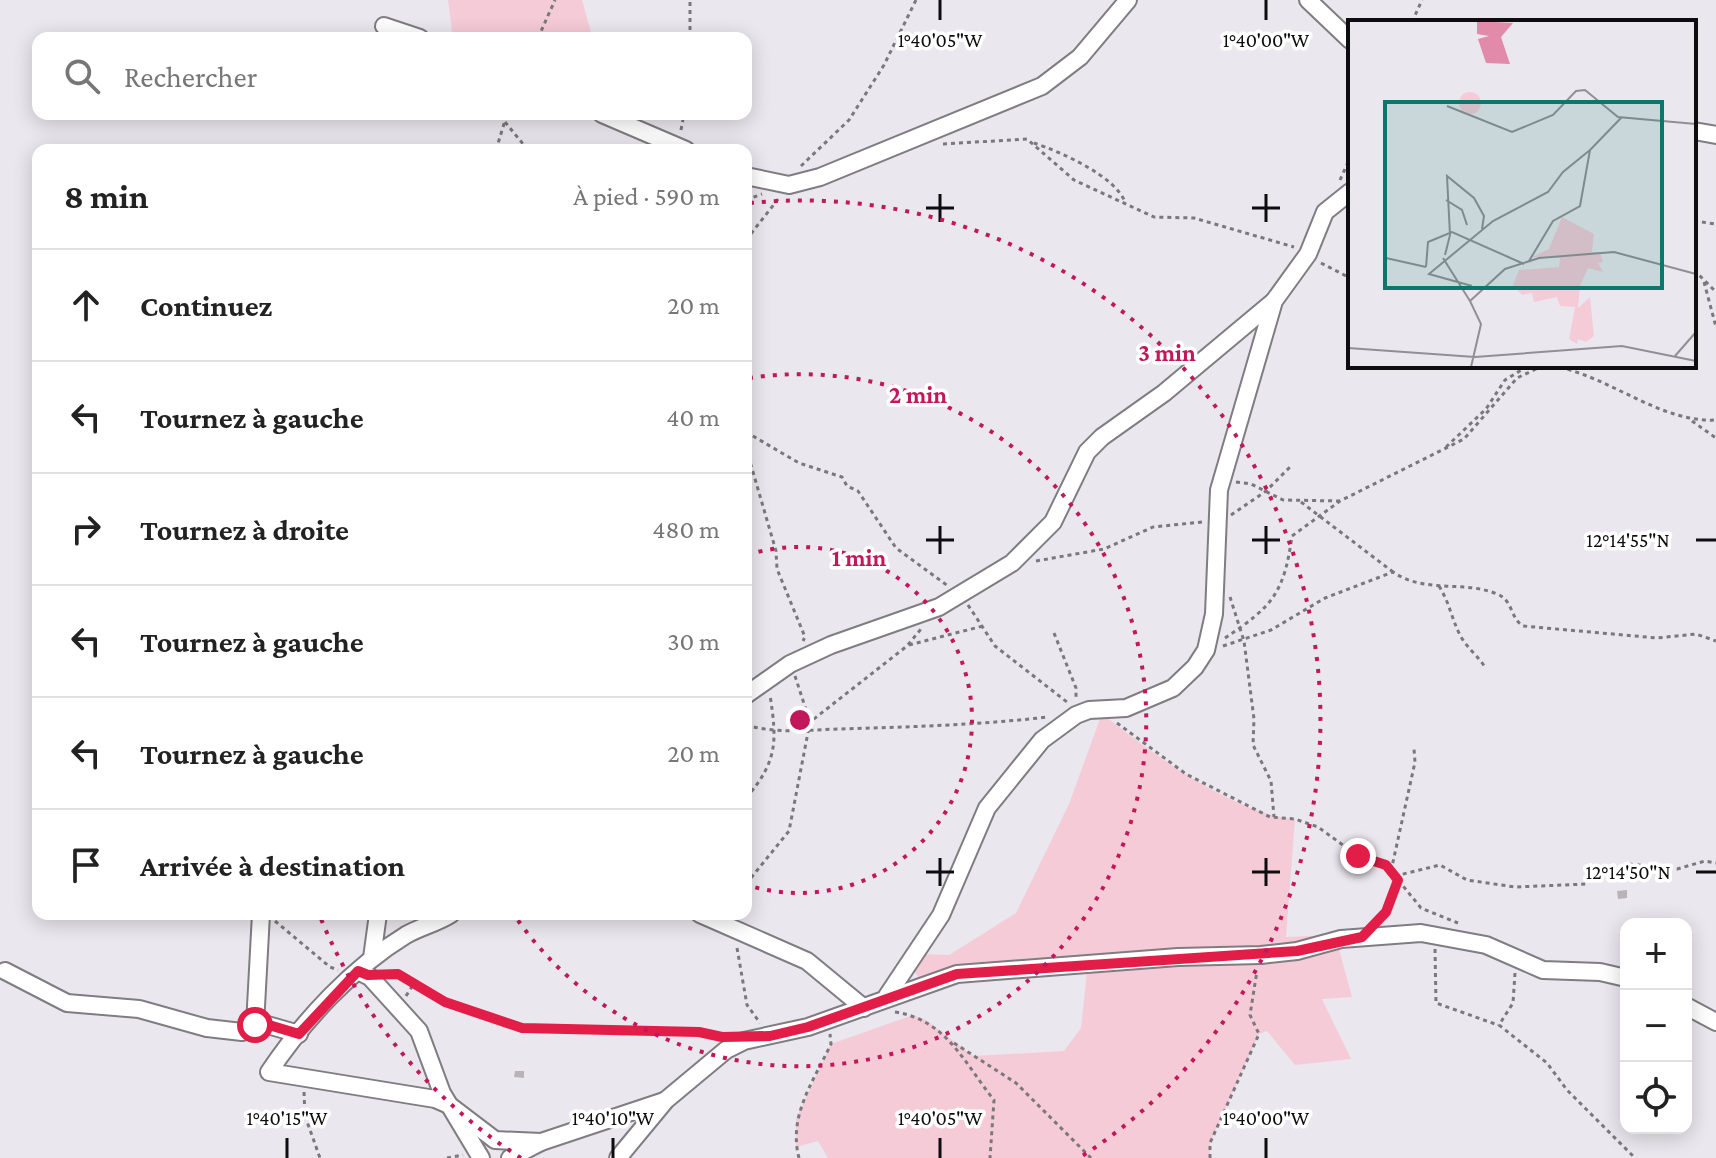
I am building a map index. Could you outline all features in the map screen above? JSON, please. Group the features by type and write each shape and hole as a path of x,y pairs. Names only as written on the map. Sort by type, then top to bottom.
{"street":[{"path":"752,177 789,185 820,177 924,137 1042,86 1080,57 1128,0"},
{"path":"1308,0 1348,38"},
{"path":"384,26 402,32"},
{"path":"616,120 672,144"},
{"path":"1696,131 1716,135"},
{"path":"752,691 790,664 961,596 1012,563 1053,522 1087,452 1102,437 1164,393 1274,301 1308,254 1325,212 1348,194"},
{"path":"887,1004 941,915 973,835 1004,783 1042,740 1073,717 1089,710 1126,708 1173,688 1195,667 1206,650 1214,614 1219,490 1274,301"},
{"path":"255,1025 263,920"},
{"path":"377,920 372,958 363,973 299,1034 269,1072 429,1098 449,1105 500,1142 541,1142"},
{"path":"372,958 408,934 438,920"},
{"path":"714,920 807,961 864,1008"},
{"path":"618,1158 666,1100 726,1050 864,1008 887,1004 957,974 1178,957 1261,955 1362,937 1421,933 1469,940 1543,970 1600,972 1620,977"},
{"path":"5,971 67,1003 139,1009 197,1025 236,1031 255,1025 269,1025 299,1034"},
{"path":"363,973 419,1031 449,1105 481,1158"},
{"path":"1692,1009 1716,1022"},
{"path":"510,1158 541,1142 666,1100"}],"path":[{"path":"541,32 555,0"},
{"path":"690,0 690,32"},
{"path":"752,232 801,165 849,120 884,65 916,0"},
{"path":"1413,20 1422,0"},
{"path":"498,144 504,122"},
{"path":"504,122 523,144"},
{"path":"924,137 945,145 1027,139 1061,152 1119,186 1125,203"},
{"path":"1034,143 1074,180 1154,217 1194,218 1286,243 1348,277"},
{"path":"1696,221 1716,224"},
{"path":"1696,272 1716,292"},
{"path":"1704,282 1716,327"},
{"path":"1437,455 1486,409 1505,380 1525,368"},
{"path":"1206,650 1241,627 1273,600 1286,576 1292,536 1340,501 1464,439 1517,378 1538,368"},
{"path":"1565,368 1578,370 1692,421 1716,438"},
{"path":"1692,421 1716,420"},
{"path":"752,436 799,463 842,477 847,486 858,491 896,548 961,596 995,646 1076,710 1076,688 1054,633"},
{"path":"1012,563 1104,549 1153,527 1185,522 1219,523 1266,491 1290,467"},
{"path":"752,469 776,551 777,569 805,637 790,664 810,722 789,831 752,877"},
{"path":"1223,481 1251,484 1283,500 1340,501"},
{"path":"1300,500 1406,581 1497,594 1509,602 1514,621 1523,626 1657,638 1696,634 1716,641"},
{"path":"1206,650 1244,641 1271,630 1325,598 1393,572"},
{"path":"1225,584 1244,641 1254,719 1253,745 1271,781 1274,817"},
{"path":"1439,586 1453,607 1453,618 1462,639 1485,667"},
{"path":"907,646 983,626"},
{"path":"810,722 907,646 923,627"},
{"path":"752,791 762,780 775,753 768,680"},
{"path":"1108,711 1123,730 1186,774 1274,817 1318,827 1358,856 1386,865 1426,910 1461,925"},
{"path":"752,726 808,732 1073,717"},
{"path":"1391,871 1415,762 1414,749"},
{"path":"1629,864 1677,869 1705,861 1716,863"},
{"path":"1396,878 1440,865 1467,880 1503,885 1587,884"},
{"path":"1362,937 1386,912 1396,878"},
{"path":"1426,910 1435,936 1436,1003 1499,1025 1547,1063 1567,1090 1635,1158"},
{"path":"271,920 330,967 363,973 398,974 445,1002 522,1028 699,1032 722,1037"},
{"path":"733,928 747,1005 770,1036"},
{"path":"1210,1158 1210,1143 1259,1034 1250,1015 1261,955"},
{"path":"1499,1025 1513,1003 1517,960"},
{"path":"887,1004 926,1020 950,1040 1016,1083 1091,1158"},
{"path":"799,1158 793,1137 796,1119 831,1044 830,1018"},
{"path":"950,1040 994,1100 990,1158"},
{"path":"306,1079 305,1116 320,1158"}],"shaded area":[{"path":"448,0 582,0 591,32 452,32"},
{"path":"1108,718 1148,749 1222,795 1272,815 1295,819 1286,937 1335,935 1352,997 1322,999 1351,1059 1295,1065 1267,1031 1259,1034 1210,1143 1210,1158 828,1158 818,1141 796,1147 796,1119 831,1044 913,1015 926,1020 973,1056 1064,1051 1081,1028 1087,972 971,979 926,989 911,966 919,954 949,955 1016,913 1069,804 1100,719"}],"building":[{"path":"1627,890 1627,898 1618,899 1617,891"},
{"path":"515,1071 524,1071 524,1078 514,1077"}],"route":[{"path":"255,1025 269,1025 299,1034 358,971 368,975 393,972 445,1002 522,1028 699,1032 722,1037 770,1036 808,1027 924,983 957,974 1178,957 1261,955 1362,937 1386,912 1398,880 1386,865 1358,856"}]}
